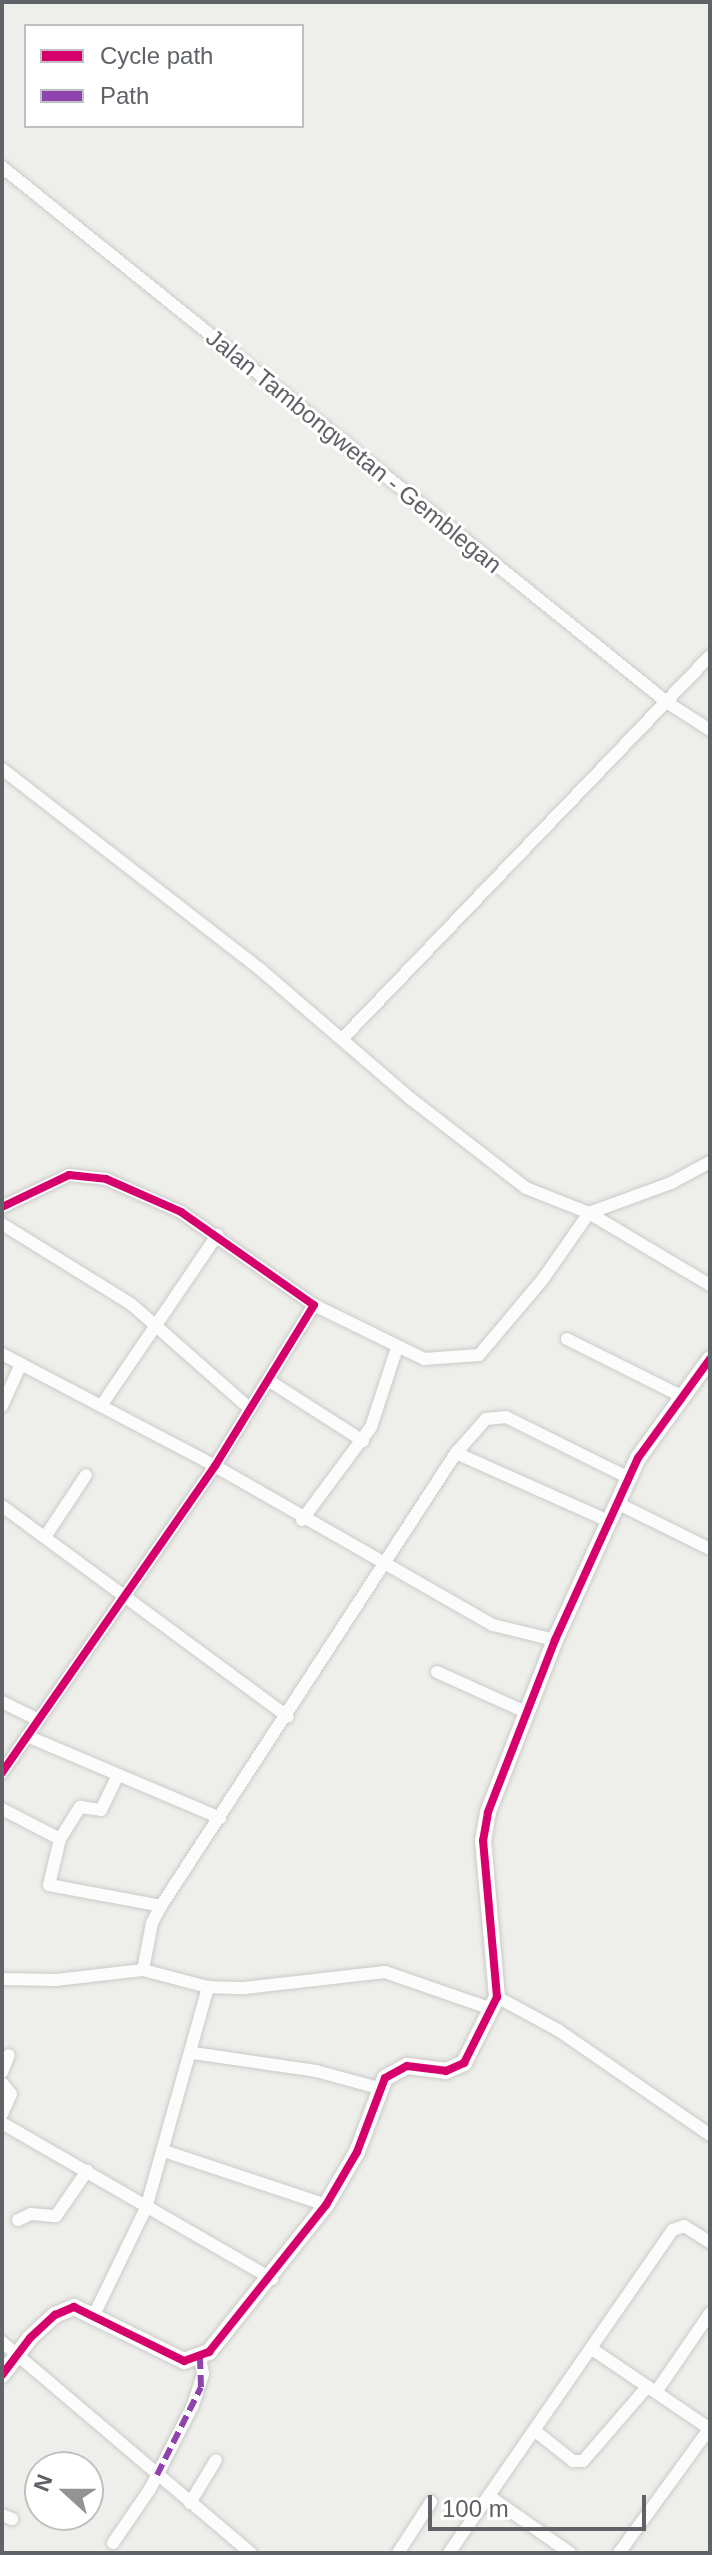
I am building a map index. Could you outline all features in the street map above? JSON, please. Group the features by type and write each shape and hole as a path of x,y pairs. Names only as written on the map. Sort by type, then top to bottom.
{"street":[{"name":"Jalan Tambongwetan - Gemblegan","path":"2,167 668,703 710,730"},
{"path":"344,1037 710,656"},
{"path":"2,769 344,1037 411,1099 526,1188 589,1213 710,1285"},
{"path":"2,1207 69,1175 86,1175 129,1187 217,1235 314,1305 397,1348 442,1361 479,1355 534,1290 589,1213 671,1183 710,1162"},
{"path":"2,1224 153,1323 249,1408"},
{"path":"101,1406 153,1323 217,1235"},
{"path":"2,1773 121,1596 215,1466 314,1305"},
{"path":"567,1339 683,1397"},
{"path":"302,1520 363,1441 397,1348"},
{"path":"2,1354 215,1466 302,1520 493,1625 555,1640"},
{"path":"2,2375 16,2353 65,2309 95,2313 173,2357 200,2357 218,2345 272,2279 326,2205 357,2152 379,2088 392,2072 407,2066 459,2067 494,2003 484,1827 555,1640 629,1478 647,1442 710,1359"},
{"path":"2,1406 21,1364"},
{"path":"268,1380 363,1441"},
{"path":"143,1970 152,1923 161,1906 288,1717 456,1453 495,1415 629,1478"},
{"path":"456,1453 609,1521"},
{"path":"45,1537 86,1475"},
{"path":"617,1503 710,1549"},
{"path":"2,1506 288,1717"},
{"path":"437,1672 528,1713"},
{"path":"2,1702 37,1719"},
{"path":"27,1736 220,1818"},
{"path":"118,1775 101,1810 80,1807 60,1839 49,1885 161,1906"},
{"path":"2,1809 60,1839"},
{"path":"2,1979 56,1980 143,1970 208,1987 385,1972 494,2003 558,2030 710,2135"},
{"path":"95,2313 146,2208 193,2053 208,1987"},
{"path":"193,2053 316,2071 379,2088"},
{"path":"2,2072 9,2055"},
{"path":"2,2083 11,2094 2,2114"},
{"path":"2,2123 272,2279"},
{"path":"164,2151 326,2205"},
{"path":"18,2220 31,2214 56,2216 87,2171"},
{"path":"449,2553 673,2230 684,2226 710,2242"},
{"path":"534,2430 573,2461 583,2461 651,2390 710,2313"},
{"path":"2,2342 251,2553"},
{"path":"592,2349 709,2429 619,2553"},
{"path":"113,2543 157,2475 201,2387 200,2357"},
{"path":"190,2503 216,2460"},
{"path":"489,2496 570,2553"},
{"path":"402,2552 431,2502"}],"marked path":[{"path":"157,2475 201,2387 200,2357"}],"cycle path":[{"path":"2,1207 69,1175 106,1179 181,1212 314,1305 215,1466 2,1773"},
{"path":"2,2375 30,2338 55,2315 74,2307 184,2361 209,2352 326,2205 357,2152 385,2078 407,2066 446,2071 464,2063 497,1997 483,1841 488,1812 555,1640 638,1458 710,1359"}]}
